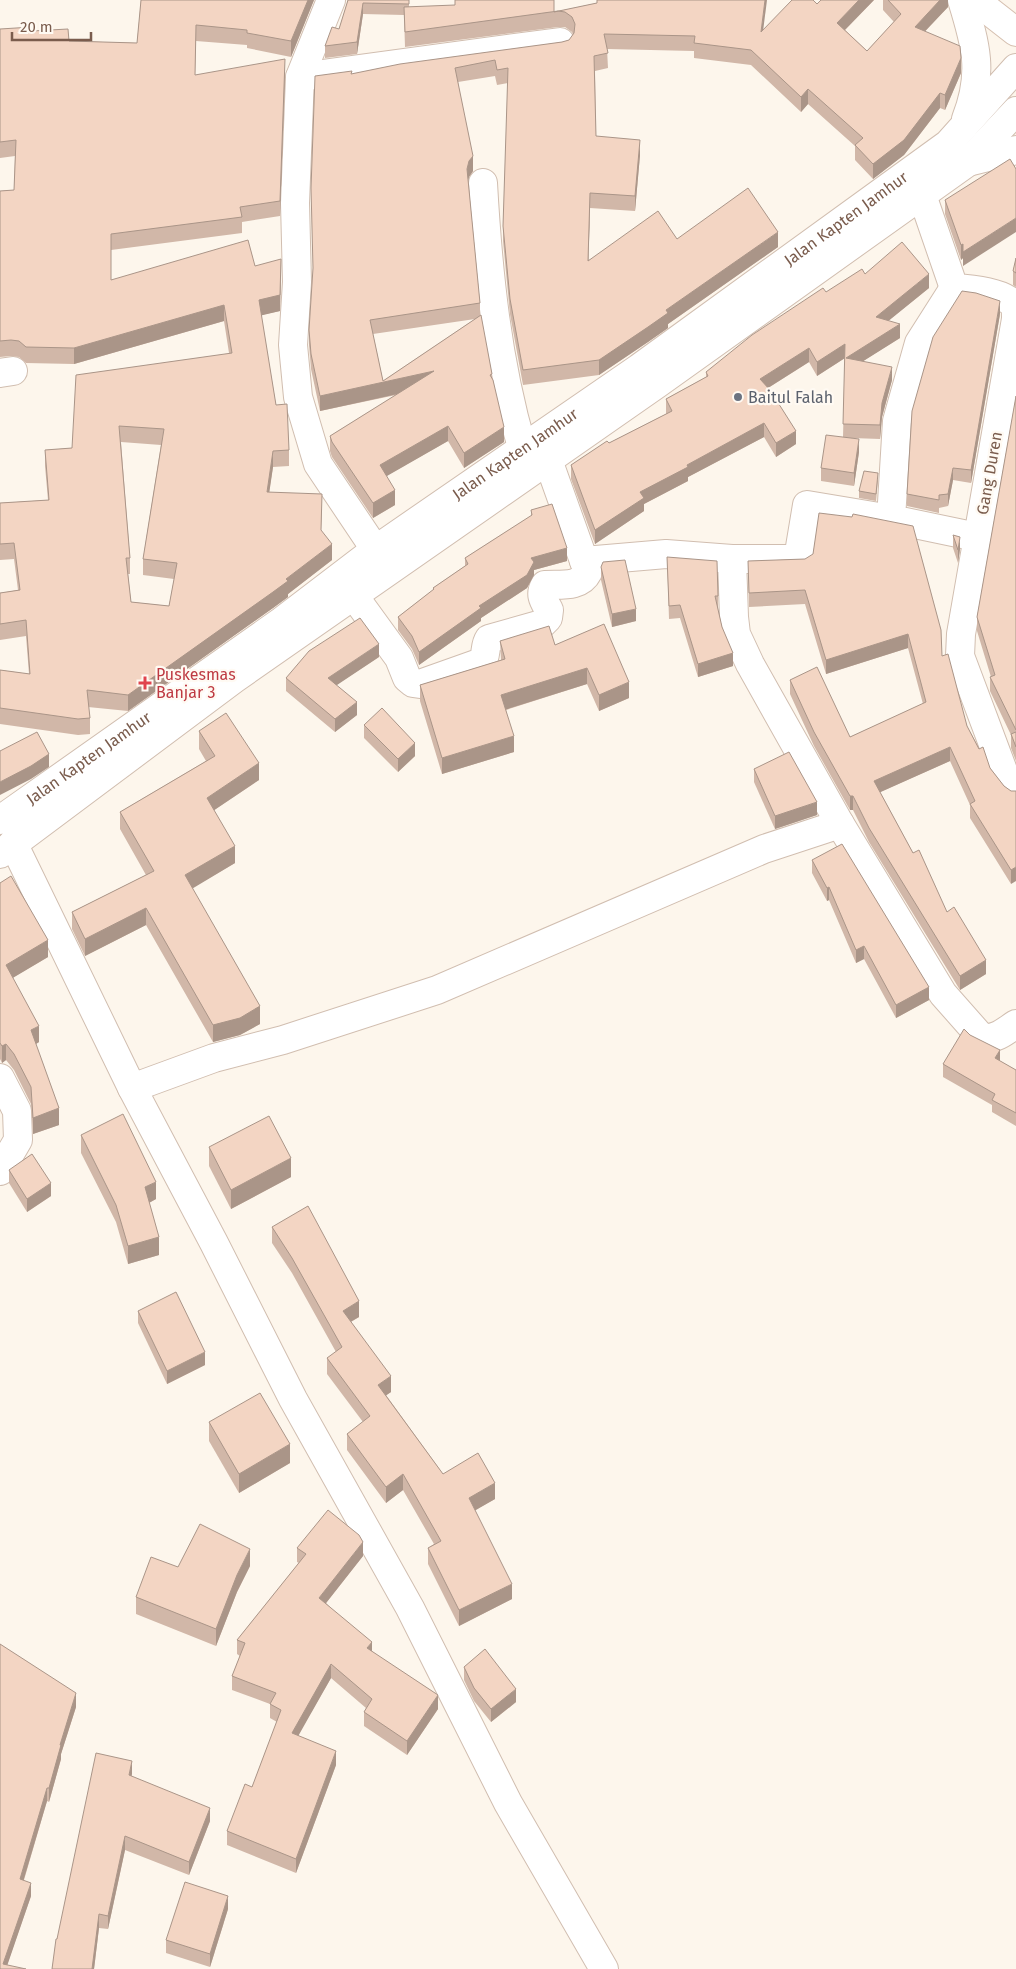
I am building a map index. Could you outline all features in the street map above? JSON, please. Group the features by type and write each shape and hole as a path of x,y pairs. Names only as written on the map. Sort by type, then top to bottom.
{"street":[{"path":"331,0 300,77 295,203 297,282 293,345 298,396 318,464 382,560"},
{"path":"948,144 965,122 975,90 977,67 973,36 962,0"},
{"path":"975,0 1016,32"},
{"path":"300,77 560,42"},
{"name":"Jalan Kapten Jamhur","path":"3,830 282,621 548,460 948,144 1016,68"},
{"name":"Jalan Kapten Jamhur","path":"3,830 234,679 354,596 382,560 522,447 698,340 922,195 968,162 1016,111"},
{"path":"968,162 1016,150"},
{"path":"483,183 490,280 509,395 522,447"},
{"path":"891,519 897,421 919,343 954,288 922,195"},
{"name":"Gang Duren","path":"954,288 974,290 1007,298 1015,307 1016,319 977,537 961,634 960,656 1005,776 1016,790"},
{"path":"354,596 400,658 407,678 412,683 420,684 482,662 485,659 485,644 489,639 542,624 548,618 549,610 542,597 541,590 544,585 579,583 585,579 588,572 548,460"},
{"path":"584,561 666,554 732,559 798,559 807,505 891,519 977,537"},
{"path":"732,559 736,634 750,664 840,824 943,994 981,1037 994,1038 1016,1024"},
{"path":"132,1088 214,1058 283,1040 437,990 764,849 840,824"},
{"path":"3,830 132,1088 214,1243 293,1399 410,1608 508,1803 604,1969"},
{"path":"0,1078 17,1111 18,1140 0,1171"}],"building":[{"path":"141,0 308,0 291,41 247,33 247,30 196,25 195,75 285,59 280,201 240,207 242,217 111,234 111,280 248,240 255,266 281,259 280,295 259,300 276,405 287,404 289,450 273,451 267,492 322,494 321,530 332,544 286,579 288,581 128,695 87,690 90,718 78,719 0,708 0,670 30,674 26,620 0,624 0,593 20,590 14,543 0,544 0,503 49,500 45,450 72,448 76,375 232,353 224,305 74,348 26,347 19,341 0,341 0,191 14,190 16,140 0,142 0,29 32,27 32,31 68,29 69,41 137,43","holes":["119,426 164,429 143,559 177,563 169,606 131,602 126,558 130,558"]},
{"path":"348,0 409,0 409,4 363,3 357,42 325,46 332,27 339,29"},
{"path":"455,0 554,0 554,12 405,32 404,7 455,5"},
{"path":"597,0 765,0 761,32 792,0 813,0 817,4 821,0 859,0 837,23 867,51 901,14 888,0 940,0 915,27 960,46 961,58 945,95 940,93 904,140 873,164 855,145 863,138 808,89 801,97 751,50 694,43 695,36 604,34 608,53 594,56 596,136 640,140 635,196 590,193 588,261 658,211 677,239 748,188 778,232 666,310 668,313 599,360 523,370 510,299 503,226 508,68 497,70 495,60 455,68 473,156 469,161 467,169 480,303 370,320 383,381 481,315 492,374 490,375 493,380 504,427 464,453 448,426 380,465 395,490 373,503 332,442 330,436 434,371 320,396 311,354 309,330 313,268 311,188 315,76 352,71 351,74 400,64 569,40 574,33 575,24 572,17 565,12 558,11 597,3"},
{"path":"1010,159 1016,169 1016,218 963,252 963,244 961,245 945,200"},
{"path":"902,242 929,274 876,317 900,324 846,358 892,367 882,403 880,425 843,424 845,344 817,362 809,348 760,379 770,390 796,431 776,443 764,423 640,492 644,498 595,530 571,465 607,441 609,443 672,411 666,399 708,376 706,372 752,335 823,288 826,292 862,269 865,274"},
{"path":"1016,258 1016,273 1013,271"},
{"path":"962,291 976,293 1000,301 971,470 953,468 948,494 939,495 939,500 907,494 912,411 933,337"},
{"path":"1016,396 1016,730 990,677 995,675 977,617"},
{"path":"826,435 859,439 854,473 821,468"},
{"path":"864,471 878,473 876,494 859,491"},
{"path":"552,504 567,548 531,558 534,562 527,575 479,606 481,608 419,652 412,636 398,617 433,588 468,564 465,558 532,515 531,510"},
{"path":"819,513 852,517 853,514 913,526 941,630 942,656 948,654 967,726 979,749 983,747 990,768 1004,786 1011,791 1016,791 1016,867 1011,870 970,804 975,801 950,747 874,781 913,853 919,850 947,912 954,907 986,960 960,976 869,828 853,796 850,796 814,732 790,680 817,667 850,737 926,702 908,634 826,660 805,590 749,593 748,561 805,559 813,554"},
{"path":"953,535 960,537 958,550"},
{"path":"667,557 717,561 718,596 715,596 722,627 733,653 698,664 680,605 669,606"},
{"path":"625,560 636,609 612,614 601,567 603,562"},
{"path":"360,618 379,644 328,678 357,702 335,719 286,678 309,651"},
{"path":"604,624 629,682 599,695 587,668 501,695 514,736 442,758 420,685 505,659 500,641 549,626 555,645"},
{"path":"382,708 415,743 398,759 364,725"},
{"path":"226,713 259,763 207,798 235,846 185,875 260,1006 240,1018 213,1025 146,908 85,939 72,912 154,871 120,812 215,756 199,731"},
{"path":"37,732 49,754 0,782 0,751"},
{"path":"1016,732 1016,747 1011,734"},
{"path":"789,752 817,802 775,816 754,769"},
{"path":"842,844 929,987 896,1005 864,946 856,950 829,887 827,888 812,860"},
{"path":"11,876 48,940 6,965 39,1026 31,1030 59,1108 33,1118 31,1087 14,1054 6,1044 2,1046 0,1043 0,883"},
{"path":"964,1029 970,1035 1000,1050 995,1058 1016,1070 1016,1113 992,1100 995,1094 943,1064"},
{"path":"123,1114 156,1182 145,1187 159,1237 128,1246 116,1205 81,1135"},
{"path":"269,1116 291,1158 231,1190 209,1147"},
{"path":"32,1154 51,1183 27,1199 9,1170"},
{"path":"308,1206 359,1301 343,1311 391,1376 378,1385 443,1474 478,1453 495,1483 469,1498 512,1584 459,1610 428,1548 441,1541 403,1474 386,1487 347,1434 370,1416 327,1358 342,1347 292,1258 272,1227"},
{"path":"176,1292 205,1352 167,1371 138,1311"},
{"path":"260,1393 290,1444 239,1474 209,1422"},
{"path":"328,1510 359,1535 363,1542 319,1598 372,1642 367,1648 438,1695 407,1741 364,1712 372,1699 331,1664 292,1733 336,1751 296,1859 227,1831 245,1784 252,1787 281,1710 270,1704 276,1693 232,1676 245,1643 237,1640 306,1554 297,1548"},
{"path":"200,1524 250,1549 237,1575 216,1629 136,1597 151,1557 178,1567"},
{"path":"0,1644 76,1693 49,1788 47,1788 20,1879 31,1883 3,1964 26,1969 0,1969"},
{"path":"485,1649 516,1689 491,1709 474,1688 464,1667"},
{"path":"96,1753 132,1761 129,1775 210,1808 189,1862 125,1836 108,1916 99,1914 92,1969 52,1969 56,1939"},
{"path":"185,1882 228,1896 210,1954 166,1940"}],"place":[{"name":"Baitul Falah","path":"738,397"},
{"name":"Puskesmas Banjar 3","path":"145,683"}]}
